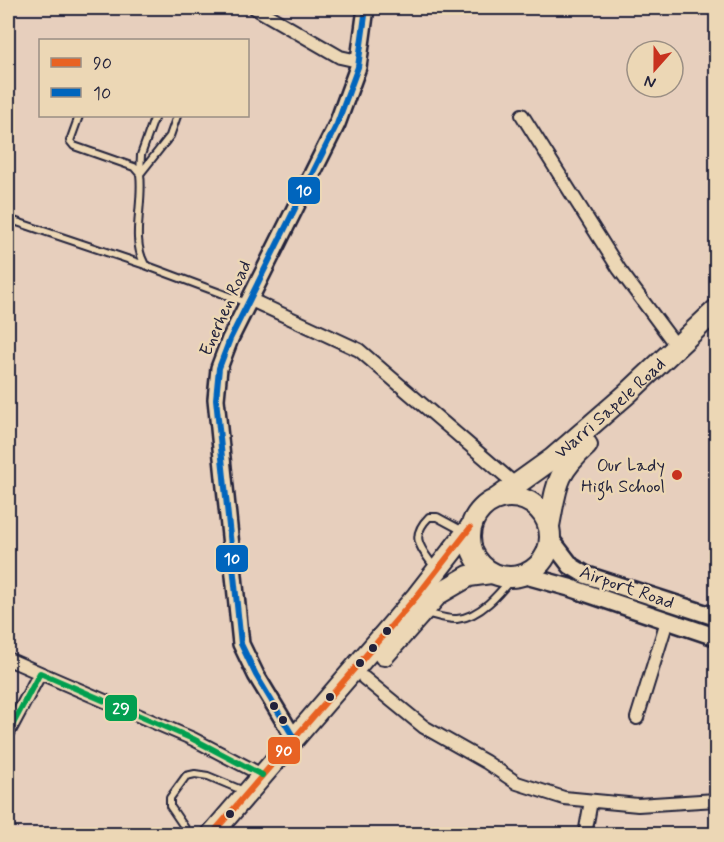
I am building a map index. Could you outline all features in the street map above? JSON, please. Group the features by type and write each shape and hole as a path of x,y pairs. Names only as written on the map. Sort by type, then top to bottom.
{"highway":[{"name":"Warri Sapele Road","path":"496,499 552,459 628,393 717,310"},
{"path":"468,530 473,553 490,573 501,577 518,576 534,570 548,551 559,479 571,460 717,326"},
{"path":"212,834 437,571 468,530 475,515 484,506 496,499 509,496 528,501 543,514 550,533"},
{"path":"230,834 438,594 469,576 490,573"}],"main road":[{"name":"Airport Road","path":"550,533 571,566 586,575 717,617"},
{"name":"Airport Road","path":"518,576 571,588 717,637"}],"street":[{"path":"255,8 340,57 358,62"},
{"name":"Enerhen Road","path":"294,738 256,675 241,644 216,399 219,368 248,301 337,124 358,62 366,8"},
{"path":"522,115 619,269 677,346"},
{"path":"248,301 359,350 516,485"},
{"path":"637,718 667,621"},
{"path":"8,659 193,739 262,776"},
{"path":"8,734 40,673"},
{"path":"364,678 424,727 486,762 517,783 564,798 638,805 717,800"},
{"path":"585,834 591,801"}],"lane":[{"path":"79,117 70,141 74,146 134,167 140,174"},
{"path":"145,266 139,254 137,237 141,203 141,155 155,117"},
{"path":"140,174 170,136 177,117"},
{"path":"8,219 248,301"},
{"path":"437,571 419,546 418,531 422,524 429,517 437,517 468,530"},
{"path":"421,612 455,620 468,617 518,576"},
{"path":"189,834 170,806 170,798 186,776 195,774 208,776 248,792"}],"transit line":[{"name":"10","path":"294,738 256,675 241,644 216,399 219,368 230,339 337,124 358,67 366,8"},
{"name":"90","path":"212,834 417,596 470,528"},
{"name":"29","path":"8,733 40,673 193,739 262,775"}],"place":[{"name":"Our Lady High School","path":"677,475"}]}
